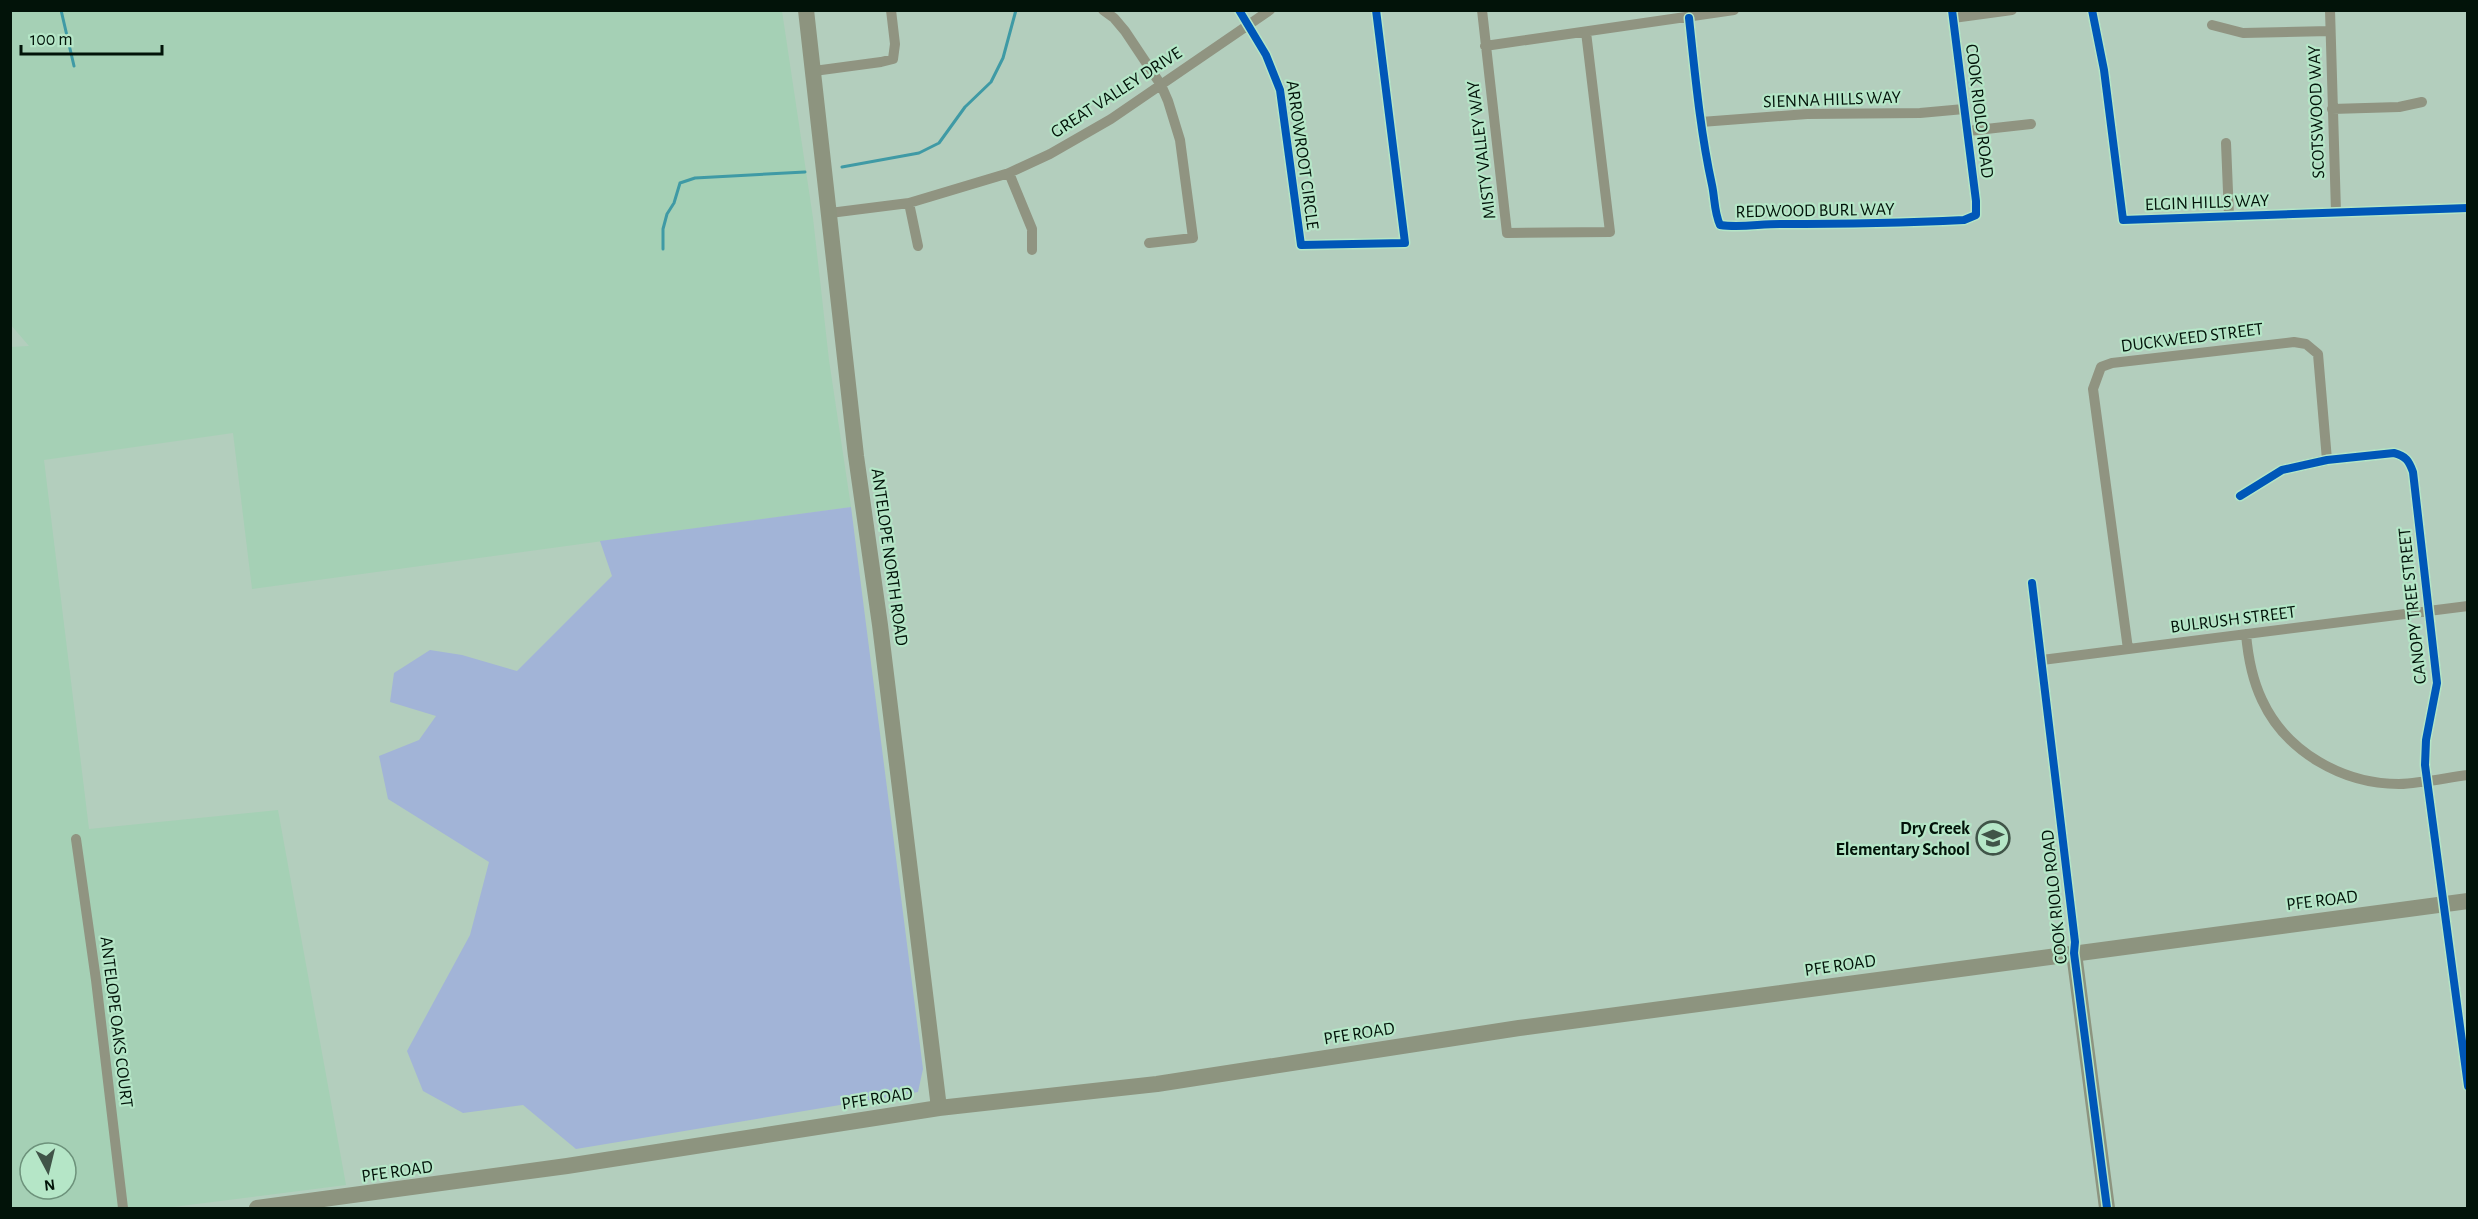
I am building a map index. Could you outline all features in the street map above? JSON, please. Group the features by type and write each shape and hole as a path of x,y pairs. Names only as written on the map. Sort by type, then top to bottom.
{"main road":[{"name":"ANTELOPE NORTH ROAD","path":"806,10 856,456 880,625 939,1108"},
{"name":"PFE ROAD","path":"257,1209 529,1172 939,1108 1157,1084 1519,1028 2468,901"},
{"name":"COOK RIOLO ROAD","path":"2074,952 2107,1209"}],"street":[{"path":"814,71 881,62 893,58 895,44 891,10"},
{"path":"1103,10 1114,18 1125,31 1161,85 1180,140 1193,238 1149,243"},
{"path":"1239,10 1249,26"},
{"name":"GREAT VALLEY DRIVE","path":"830,213 909,203 1009,173 1078,138 1161,85 1270,10"},
{"name":"ARROWROOT CIRCLE","path":"1249,26 1266,55 1280,90 1301,245 1405,243 1376,10"},
{"name":"MISTY VALLEY WAY","path":"1482,10 1507,233 1610,232 1586,32"},
{"path":"1485,46 1734,10"},
{"path":"1953,14 2012,10"},
{"name":"ELGIN HILLS WAY","path":"2092,10 2104,70 2123,220 2468,208"},
{"name":"SCOTSWOOD WAY","path":"2330,10 2336,212"},
{"name":"COOK RIOLO ROAD","path":"1953,14 1976,215"},
{"name":"REDWOOD BURL WAY","path":"1689,18 1701,122 1715,214 1720,225 1863,225 1964,220 1976,215"},
{"path":"2212,25 2243,33 2330,31"},
{"path":"2332,109 2399,107 2422,102"},
{"name":"SIENNA HILLS WAY","path":"1701,122 1807,114 1920,113 1964,109"},
{"path":"1968,131 2031,124"},
{"path":"2226,142 2229,216"},
{"path":"1009,173 1032,229 1032,250"},
{"path":"909,203 918,246"},
{"name":"DUCKWEED STREET","path":"2128,649 2093,388 2102,367 2112,363 2294,342 2306,344 2318,354 2328,460"},
{"name":"CANOPY TREE STREET","path":"2328,460 2394,453 2404,456 2413,472 2437,683 2426,740 2427,780 2468,1086"},
{"path":"2240,496 2282,470 2328,460"},
{"name":"COOK RIOLO ROAD","path":"2032,583 2074,931 2074,952"},
{"name":"BULRUSH STREET","path":"2042,660 2468,606"},
{"path":"2246,634 2248,660 2261,700 2284,733 2304,752 2324,765 2343,775 2373,782 2400,784 2468,775"},
{"name":"ANTELOPE OAKS COURT","path":"76,839 96,981 123,1209"}],"shaded area":[{"path":"10,11 782,11 813,218 829,360 851,507 252,589 233,433 44,460 89,829 278,810 346,1185 165,1208 11,1208 10,347 29,346 11,325"},
{"path":"851,507 923,1069 918,1092 576,1149 523,1105 463,1113 423,1091 407,1051 470,935 489,862 388,799 379,756 419,740 436,716 390,702 394,673 430,650 462,655 517,671 612,576 600,541"}],"waterway":[{"path":"61,10 74,66"},
{"path":"842,167 919,153 939,143 965,107 991,82 1003,58 1016,10"},
{"path":"663,249 663,229 680,183 695,178 805,172"}],"cycle path":[{"path":"1239,10 1266,55 1280,90 1301,245 1405,243 1376,10"},
{"path":"1689,18 1701,123 1720,225 1918,222 1964,220 1976,215 1952,10"},
{"path":"2092,10 2104,70 2123,220 2468,208"},
{"path":"2240,496 2282,470 2327,460 2394,453 2404,457 2412,468 2437,683 2426,740 2425,765 2468,1086"},
{"path":"2032,583 2075,942 2074,953 2107,1208"}],"place":[{"name":"Dry Creek Elementary School","path":"1993,838"}]}
